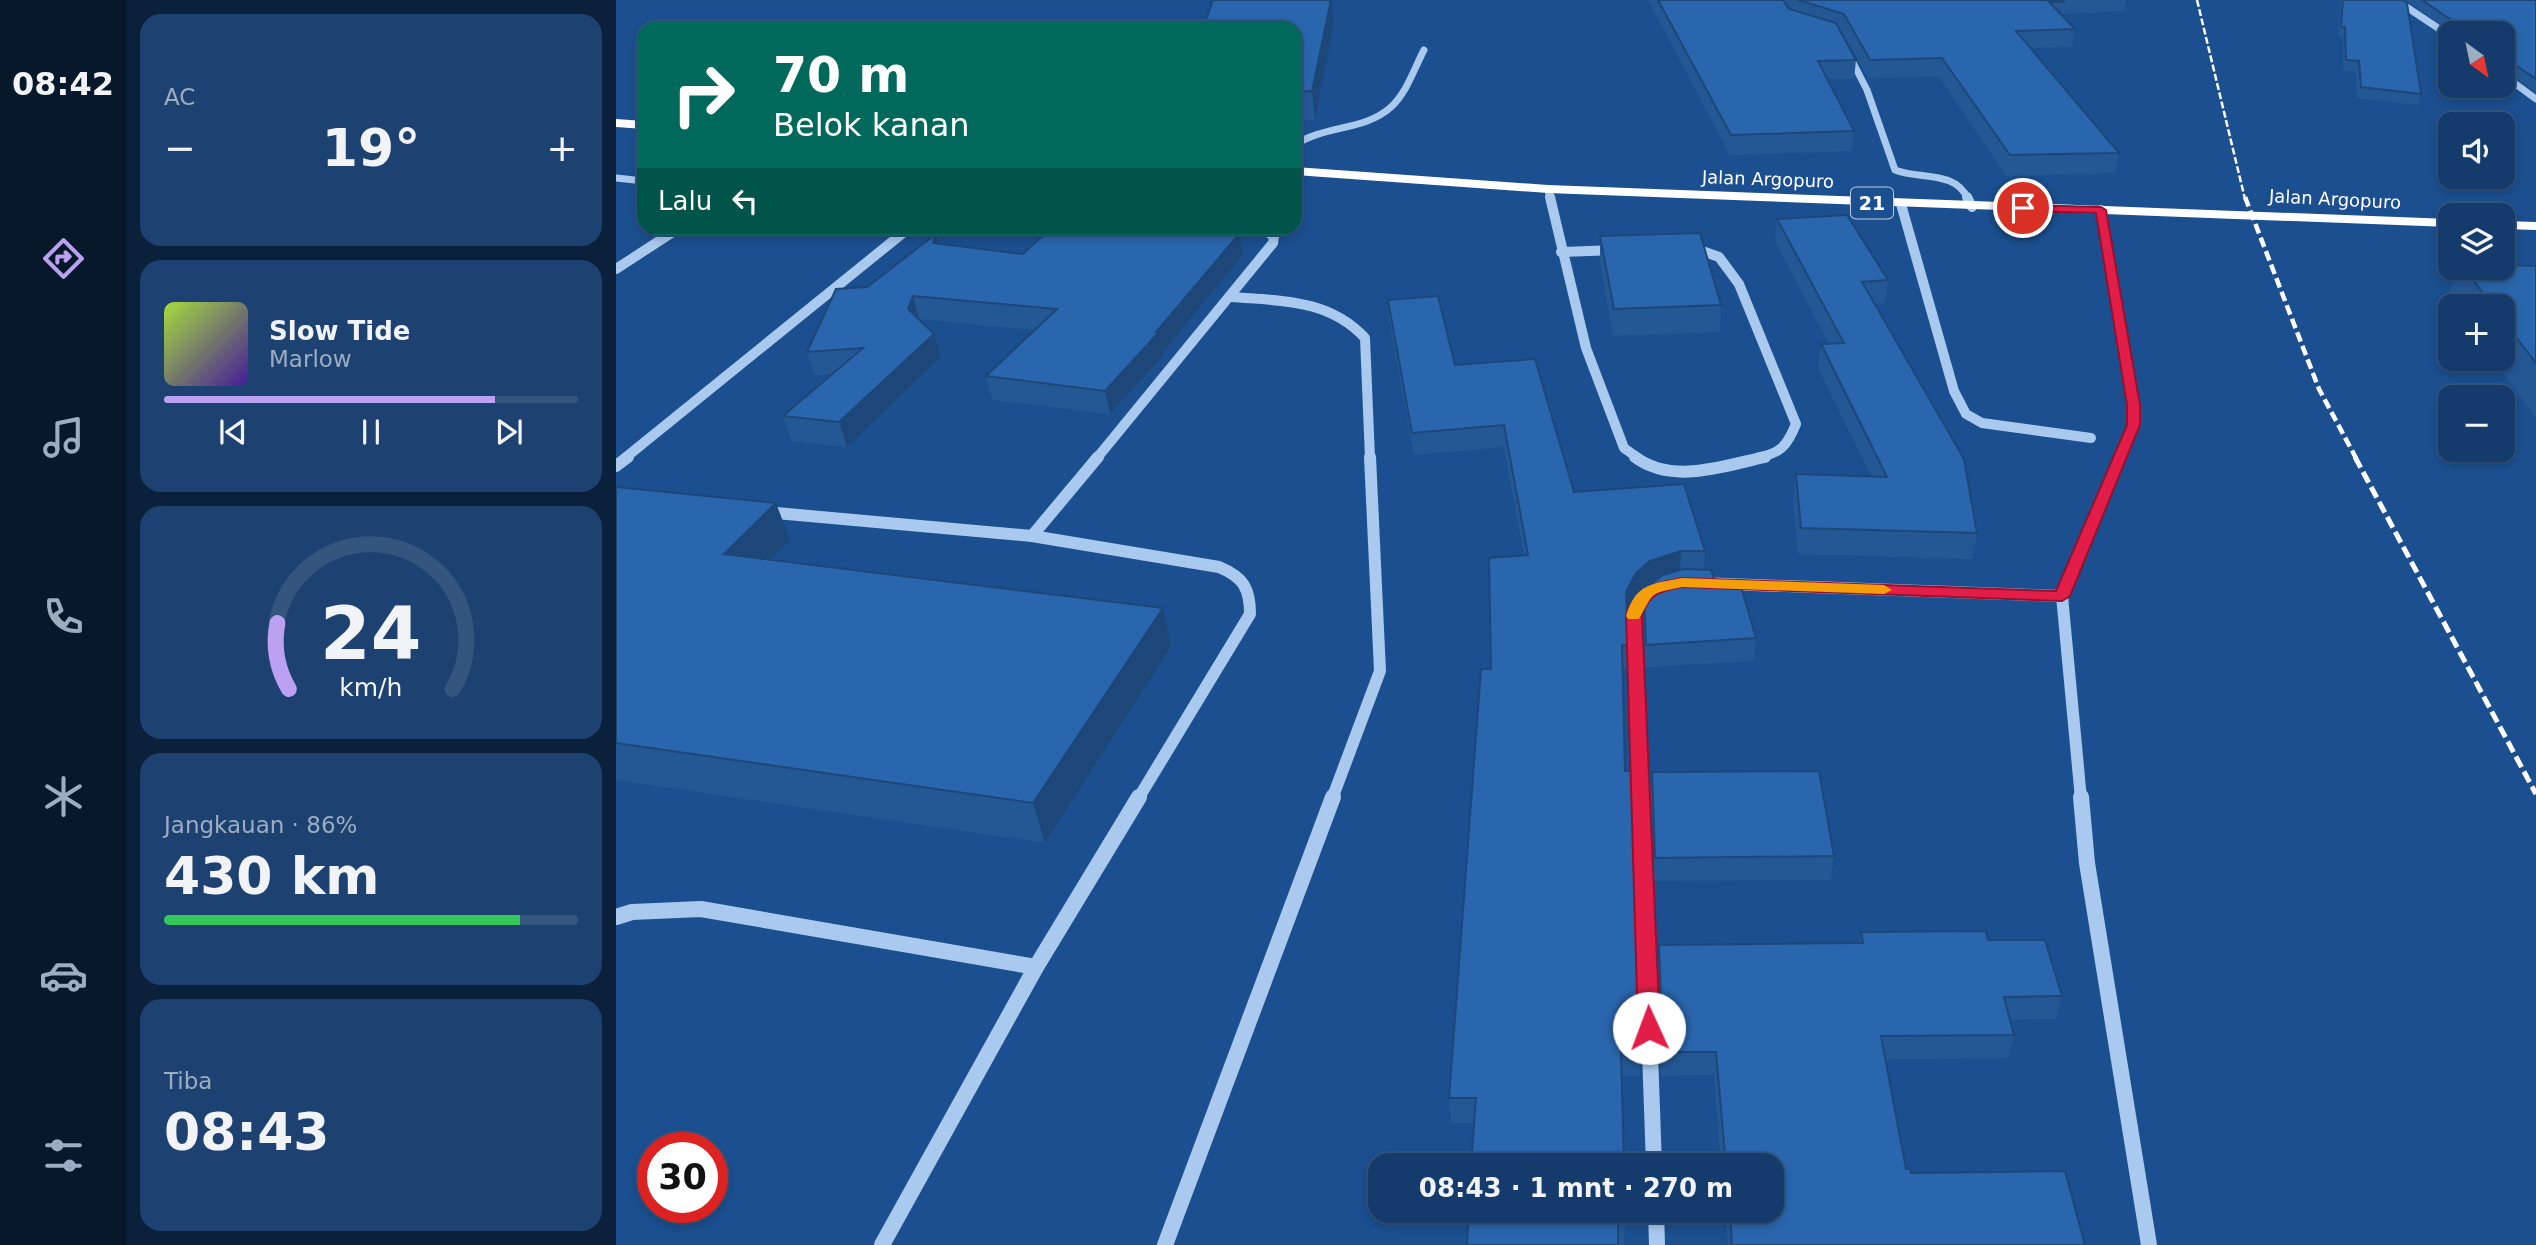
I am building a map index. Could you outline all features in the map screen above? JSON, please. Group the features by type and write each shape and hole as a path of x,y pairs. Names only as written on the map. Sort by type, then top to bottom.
{"highway":[{"path":"616,123 637,124"},
{"name":"Jalan Argopuro","path":"1302,171 1548,189 2438,223"},
{"path":"2515,225 2536,226"}],"street":[{"path":"2396,0 2438,28"},
{"path":"1845,47 1867,90 1895,170 1908,175 1959,182 1965,188 1972,207"},
{"path":"1302,140 1313,132 1353,124 1384,113 1393,105 1424,50"},
{"path":"2515,84 2536,99"},
{"path":"616,178 637,180"},
{"path":"1548,189 1586,348 1624,448 1649,467 1670,471 1700,471 1776,454 1787,446 1796,424 1739,284 1719,257 1693,247 1680,248"},
{"path":"1901,204 1954,391 1966,414 1982,423 2091,438"},
{"path":"2101,210 2134,405 2133,425 2062,596 2087,863 2149,1245"},
{"path":"616,269 668,235"},
{"path":"616,466 900,235"},
{"path":"1032,536 1233,297 1273,243 1271,235"},
{"path":"1561,252 1627,250"},
{"path":"1165,1245 1380,671 1365,338 1354,323 1324,306 1233,297"},
{"path":"755,511 1032,536 1219,567 1241,576 1251,593 1251,614 1037,967 882,1245"},
{"path":"1654,1153 1634,615 1638,601 1651,589 1677,583 2062,596"},
{"path":"616,917 632,912 701,909 1037,967"},
{"path":"1656,1223 1657,1245"}],"building":[{"path":"1213,0 1331,0 1312,91 1302,92 1302,21 1206,21"},
{"path":"1658,0 1783,0 1789,9 1836,23 1856,60 1818,61 1854,131 1731,135"},
{"path":"1798,0 2062,0 2064,2 2049,2 2075,29 2016,31 2119,153 2010,155 1942,58 1870,60 1844,14"},
{"path":"2343,0 2403,0 2407,3 2421,94 2361,87 2359,61 2346,60 2345,27 2341,27"},
{"path":"2422,0 2536,0 2536,79 2515,65 2515,21 2453,21"},
{"path":"1847,215 1888,280 1862,282 1964,459 1977,533 1801,528 1796,474 1887,477 1821,344 1844,343 1777,219"},
{"path":"1700,233 1721,305 1614,309 1600,236"},
{"path":"935,235 933,243 1023,254 1043,235 1238,235 1156,332 1159,332 1105,391 986,376 1057,309 913,296 908,309 934,334 839,422 783,416 863,348 807,352 836,289 867,287"},
{"path":"2515,265 2536,266 2536,363 2515,336 2515,294 2484,294 2473,280 2515,280"},
{"path":"1438,296 1455,365 1535,359 1574,492 1684,484 1705,551 1681,551 1650,561 1636,573 1626,592 1628,645 1622,645 1625,771 1632,771 1641,1051 1621,1051 1624,1153 1472,1153 1476,1098 1449,1098 1481,669 1491,669 1489,558 1528,555 1504,425 1412,433 1388,300"},
{"path":"616,487 776,503 724,554 1163,608 1033,803 616,743"},
{"path":"1684,569 1711,570 1716,584 1740,583 1756,638 1646,645 1644,595 1650,585 1663,575"},
{"path":"1819,771 1834,856 1655,858 1652,772"},
{"path":"1986,931 1988,940 2045,940 2062,996 2004,997 2014,1035 1881,1036 1906,1169 1910,1169 1911,1173 2065,1171 2085,1245 1732,1245 1731,1223 1784,1223 1784,1153 1725,1153 1716,1052 1663,1052 1659,945 1863,943 1861,932"},
{"path":"1468,1223 1618,1223 1618,1245 1467,1245"}],"railway":[{"path":"2197,0 2245,199"},
{"path":"2245,197 2319,389 2356,458"},
{"path":"2355,457 2536,794"}],"slow traffic":[{"path":"1634,616 1638,601 1651,589 1682,582 1884,590"}],"route":[{"path":"1649,1028 1634,615 1638,601 1651,589 1682,582 2062,596 2133,425 2134,405 2101,210 2023,208"}]}
